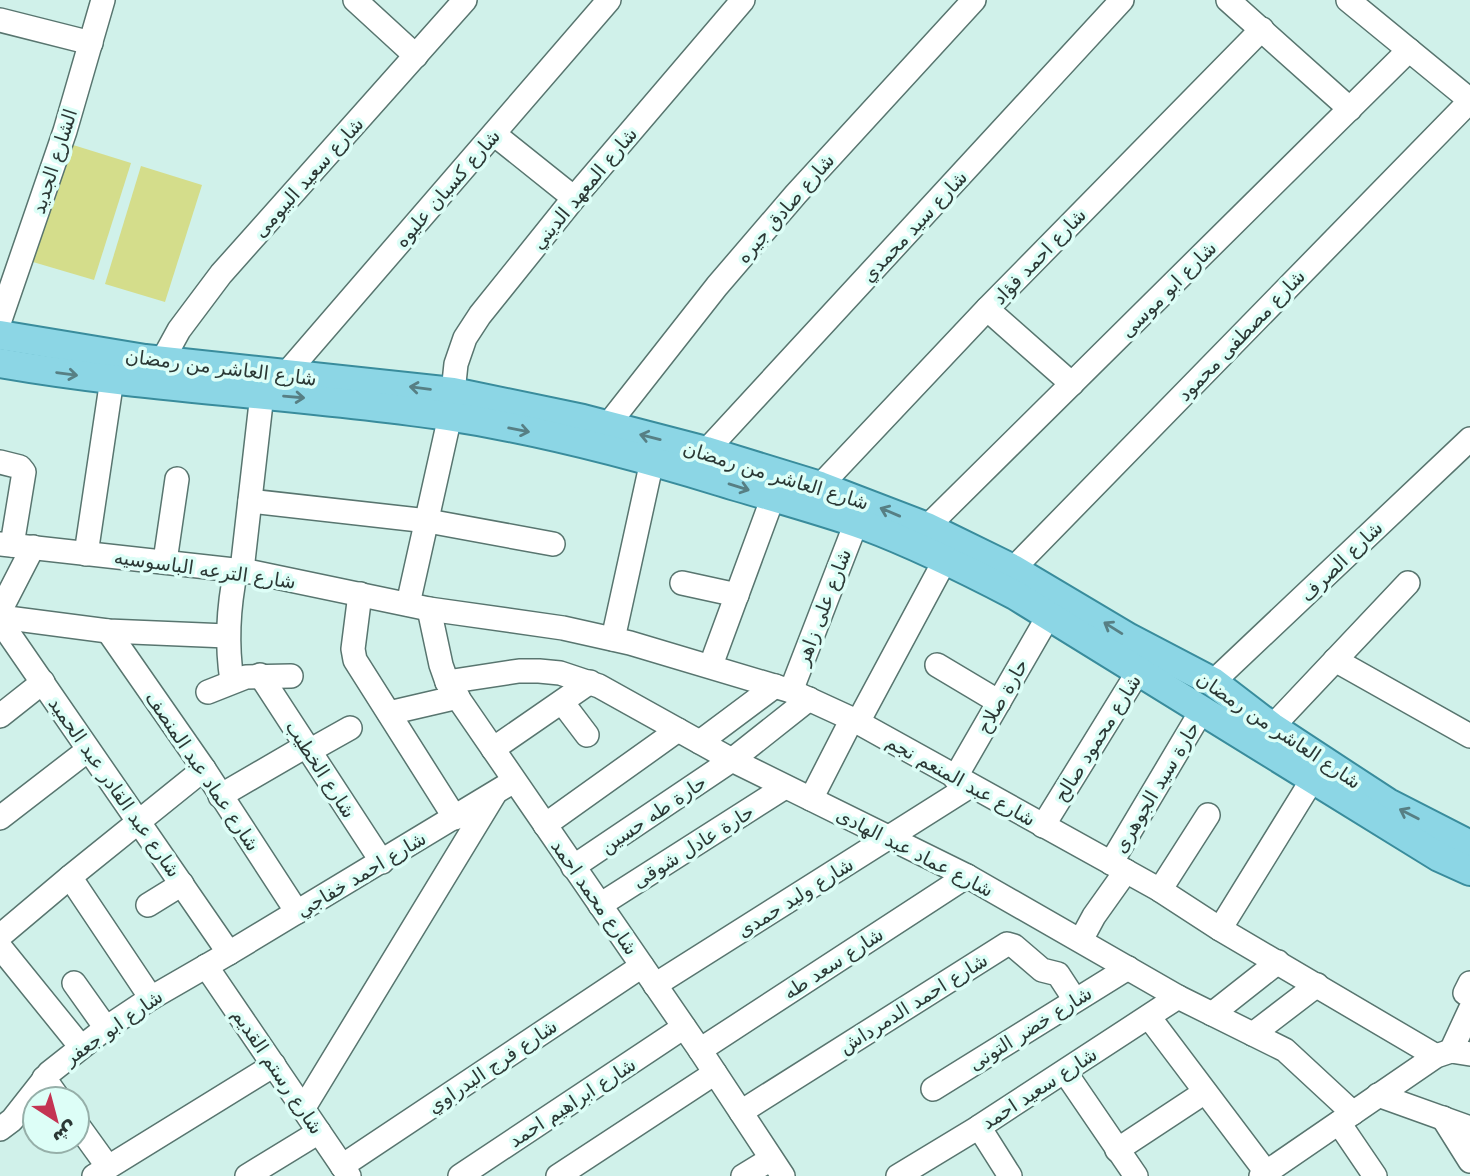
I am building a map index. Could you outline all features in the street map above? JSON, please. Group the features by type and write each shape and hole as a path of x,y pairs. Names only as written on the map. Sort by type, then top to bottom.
{"main road":[{"name":"شارع العاشر من رمضان","path":"0,335 162,361 285,375 452,404 607,426 706,451 820,486 927,527 1013,569 1145,661 1202,710 1438,857 1470,871"},
{"name":"شارع العاشر من رمضان","path":"0,363 112,379 325,400 452,404 856,523 945,560 1049,615 1145,661 1213,682 1272,727 1388,803 1470,845"}],"street":[{"name":"الشارع الجديد","path":"0,320 65,131 103,0"},
{"path":"355,0 416,56"},
{"name":"شارع سعيد البيومى","path":"162,361 179,330 221,274 465,0"},
{"name":"شارع كسبان عليوه","path":"285,375 609,0"},
{"name":"شارع المعهد الديني","path":"452,404 456,364 465,338 480,315 574,198 743,0"},
{"name":"شارع صادق جيره","path":"607,426 717,286 787,204 974,0"},
{"name":"شارع سيد محمدي","path":"706,451 1122,0"},
{"path":"1348,0 1470,101"},
{"path":"1232,1 1350,109"},
{"path":"0,20 91,43"},
{"name":"شارع احمد فؤاد","path":"820,486 987,309 1262,29"},
{"name":"شارع ابو موسى","path":"927,527 1409,50"},
{"name":"شارع مصطفى محمود","path":"1013,569 1470,101"},
{"path":"494,134 574,198"},
{"path":"987,309 1072,384"},
{"path":"86,554 112,379"},
{"path":"232,681 227,636 230,597 239,570 250,501 262,394"},
{"name":"شارع محمد احمد","path":"452,404 428,521 418,606 439,657 453,689 493,749 505,787 545,825 777,1167"},
{"name":"شارع الصرف","path":"1213,682 1470,439"},
{"path":"613,639 652,461"},
{"path":"0,462 23,470 24,475 15,546 0,611"},
{"path":"165,561 177,479"},
{"path":"711,665 773,497"},
{"path":"250,501 428,521 554,544"},
{"name":"شارع على زاهر","path":"792,692 856,523"},
{"name":"شارع الترعه الباسوسيه","path":"15,546 239,570 418,606"},
{"path":"811,799 945,560"},
{"path":"682,583 737,595"},
{"path":"1272,727 1408,583"},
{"path":"360,594 353,655 455,818"},
{"name":"شارع عبد المنعم نجم","path":"418,606 563,628 613,639 711,665 792,692 855,721 1160,890 1220,929 1317,985 1452,1053"},
{"name":"حارة صلاح","path":"963,782 999,702 1049,615"},
{"name":"شارع عبد القادر عبد الحميد","path":"0,619 107,631 227,636"},
{"name":"شارع عبد القادر عبد الحميد","path":"0,619 229,953"},
{"name":"شارع عماد عبد المنصف","path":"107,631 204,769 296,912"},
{"path":"1335,660 1470,736"},
{"name":"شارع محمود صالح","path":"1043,826 1145,661"},
{"path":"937,665 999,702"},
{"name":"شارع عماد عبد الهادى","path":"388,713 453,689 519,671 560,673 590,682 732,760 967,876 1178,997 1285,1050 1346,1118 1375,1176"},
{"path":"208,692 232,681 260,675 291,676"},
{"name":"شارع الخطيب","path":"260,675 382,862"},
{"path":"0,716 43,682"},
{"path":"493,749 590,682"},
{"path":"700,742 792,692"},
{"name":"حارة طه حسين","path":"573,867 732,760 792,692"},
{"path":"562,702 587,736"},
{"name":"حارة سيد الجوهرى","path":"1081,940 1202,710"},
{"path":"220,796 350,728"},
{"path":"545,825 678,730"},
{"path":"0,818 88,750"},
{"path":"0,936 204,769"},
{"path":"1220,929 1312,780"},
{"name":"شارع وليد حمدى","path":"655,985 888,837 963,782"},
{"path":"303,1109 505,787"},
{"name":"شارع احمد خفاجي","path":"206,966 505,787"},
{"name":"حارة عادل شوقى","path":"600,905 785,787"},
{"path":"1160,890 1208,815"},
{"name":"شارع سعد طه","path":"700,1050 967,876"},
{"path":"70,877 151,998"},
{"path":"148,905 182,884"},
{"name":"شارع احمد الدمرداش","path":"741,1112 1007,944 1014,946 1042,970 1058,974 1075,1000"},
{"path":"0,947 81,1047"},
{"path":"1212,1014 1278,962"},
{"name":"شارع رستم القديم","path":"206,966 345,1171"},
{"name":"شارع ابو جعفر","path":"0,1129 12,1120 44,1078 81,1047 151,998 206,966"},
{"name":"شارع فرج البدراوي","path":"345,1171 642,966"},
{"name":"شارع خضر التونى","path":"933,1089 1128,968"},
{"path":"74,983 106,1028"},
{"path":"1470,983 1465,993 1470,996"},
{"path":"1253,1034 1317,985"},
{"name":"شارع سعيد احمد","path":"908,1174 1178,997"},
{"path":"1149,1017 1265,1175 1378,1095 1452,1053 1470,1010"},
{"name":"شارع ابراهيم احمد","path":"460,1176 684,1027"},
{"path":"91,1152 101,1172 274,1065"},
{"path":"1065,1072 1136,1176"},
{"path":"558,1176 715,1073"},
{"path":"44,1078 49,1085"},
{"path":"1117,1150 1205,1092"},
{"path":"1378,1095 1470,1128"},
{"path":"1443,1118 1470,1161"},
{"path":"979,1127 1010,1176"},
{"path":"247,1176 319,1132"},
{"path":"743,1176 777,1167"}],"green space":[{"path":"70,144 131,163 94,280 33,262"},
{"path":"141,166 202,185 165,302 105,284"}]}
